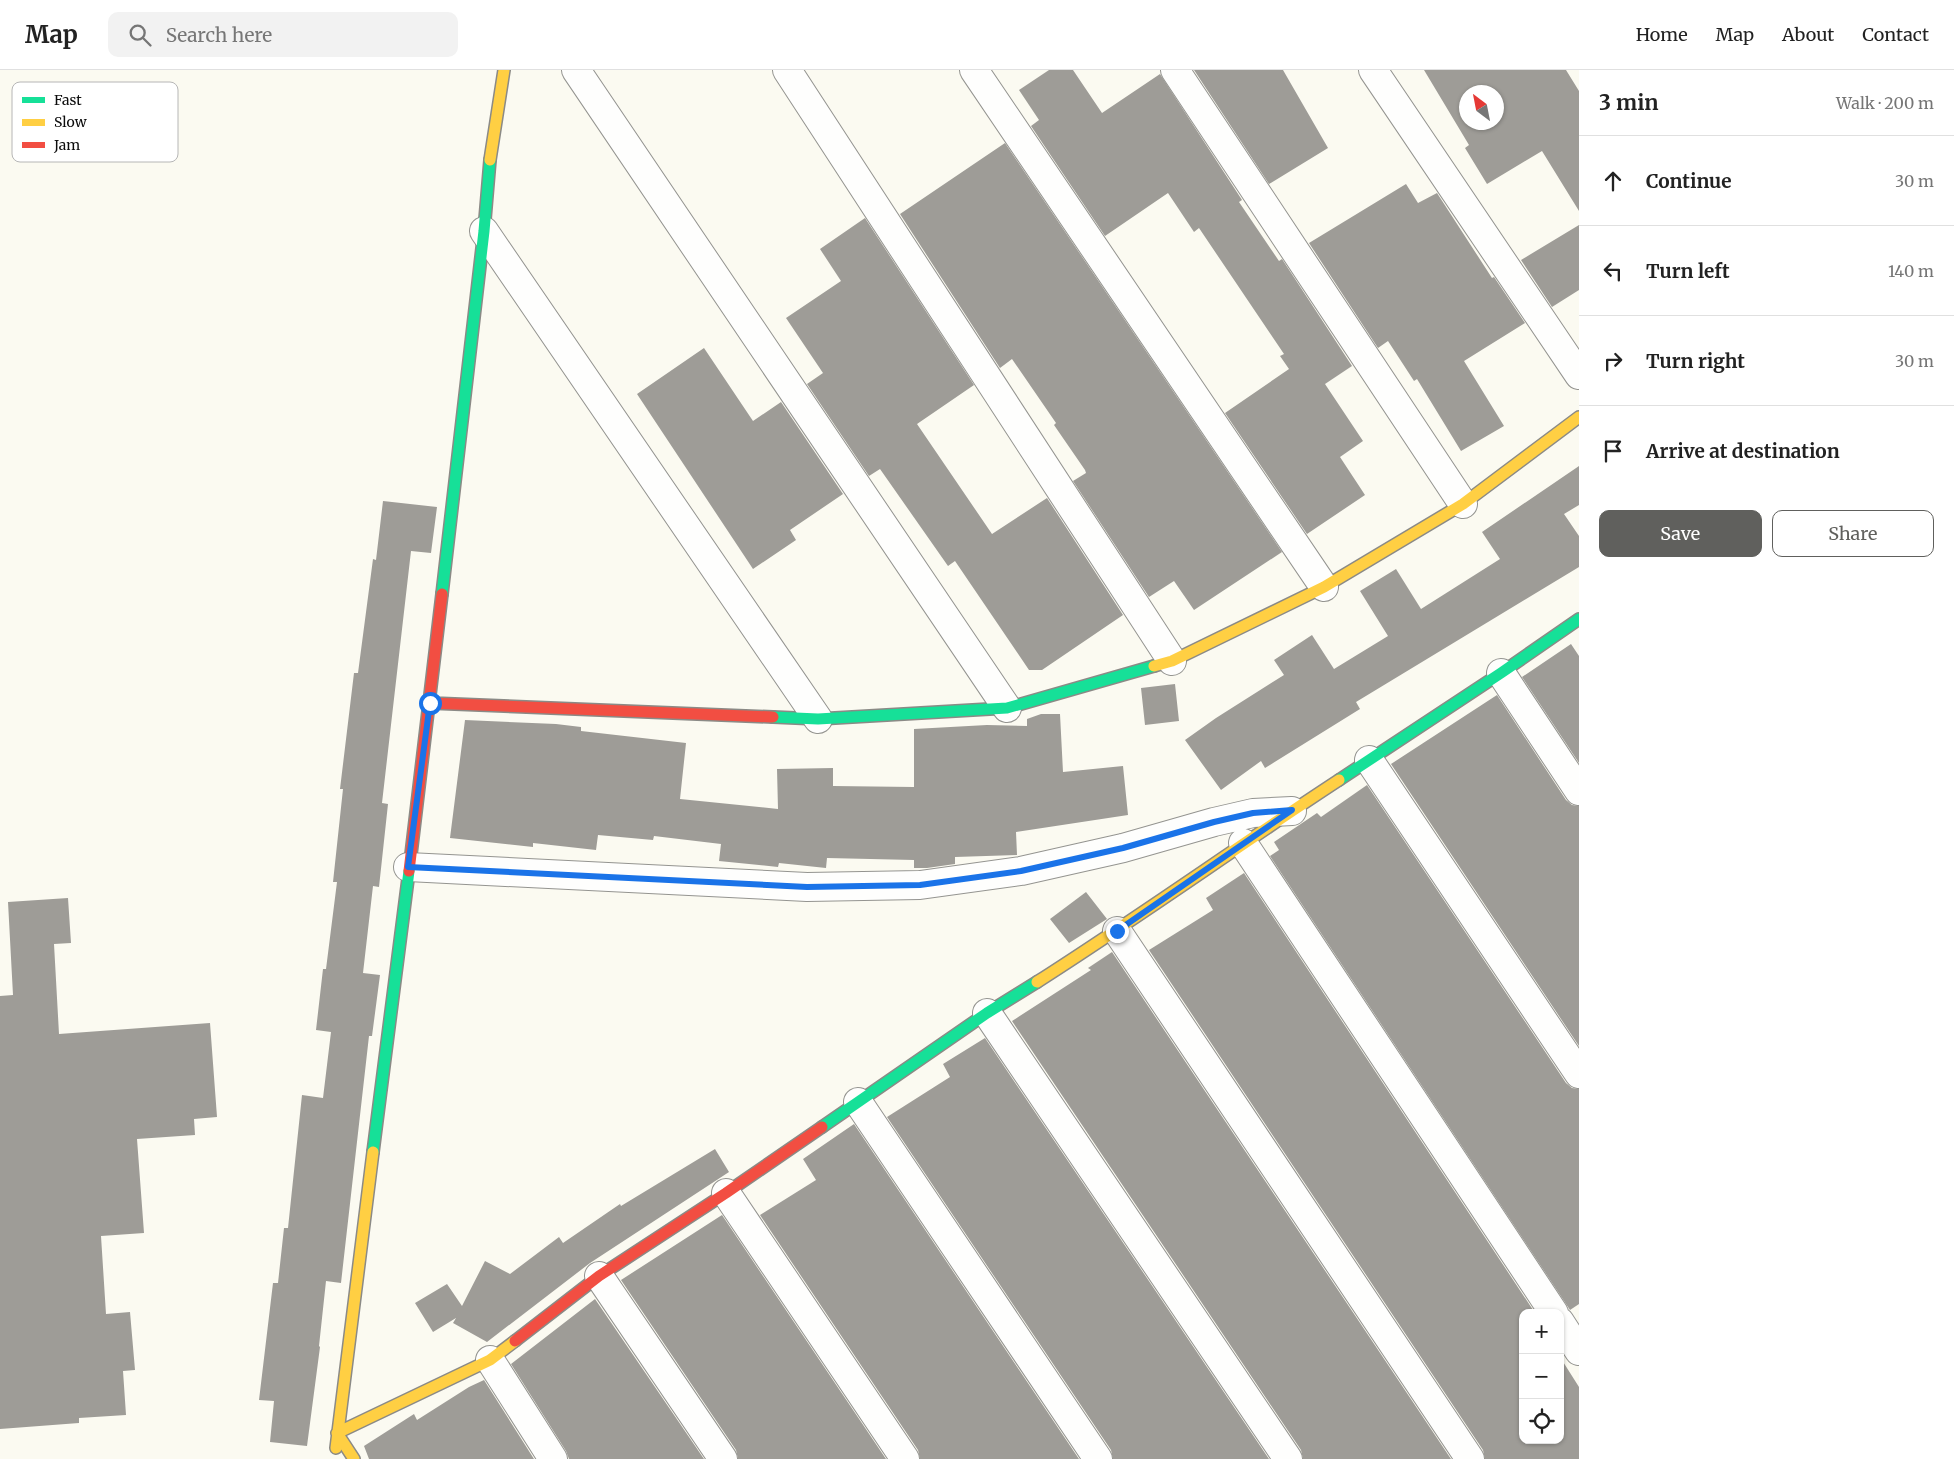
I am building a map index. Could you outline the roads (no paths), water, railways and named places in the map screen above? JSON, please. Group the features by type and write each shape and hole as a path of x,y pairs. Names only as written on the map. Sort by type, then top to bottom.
{"street":[{"path":"335,1459 430,703 484,230 490,161 504,70"},
{"path":"576,70 1007,708"},
{"path":"787,70 1172,661"},
{"path":"974,70 1324,587"},
{"path":"1175,70 1463,504"},
{"path":"1373,70 1579,375"},
{"path":"484,230 818,719"},
{"path":"430,703 818,719 1007,708 1172,661 1324,587 1463,504 1579,417"},
{"path":"337,1433 490,1360 599,1276 726,1193 987,1013 1117,931 1243,843 1501,674 1579,619"},
{"path":"1501,674 1579,791"},
{"path":"1369,760 1579,1074"},
{"path":"408,867 807,887 920,885 1021,871 1123,848 1253,813 1292,810"},
{"path":"1243,843 1551,1309"},
{"path":"1117,931 1470,1459"},
{"path":"987,1013 1288,1459"},
{"path":"858,1102 1098,1459"},
{"path":"726,1193 905,1459"},
{"path":"599,1276 723,1459"},
{"path":"1564,1328 1579,1351"},
{"path":"490,1360 553,1459"},
{"path":"337,1433 354,1459"}]}
